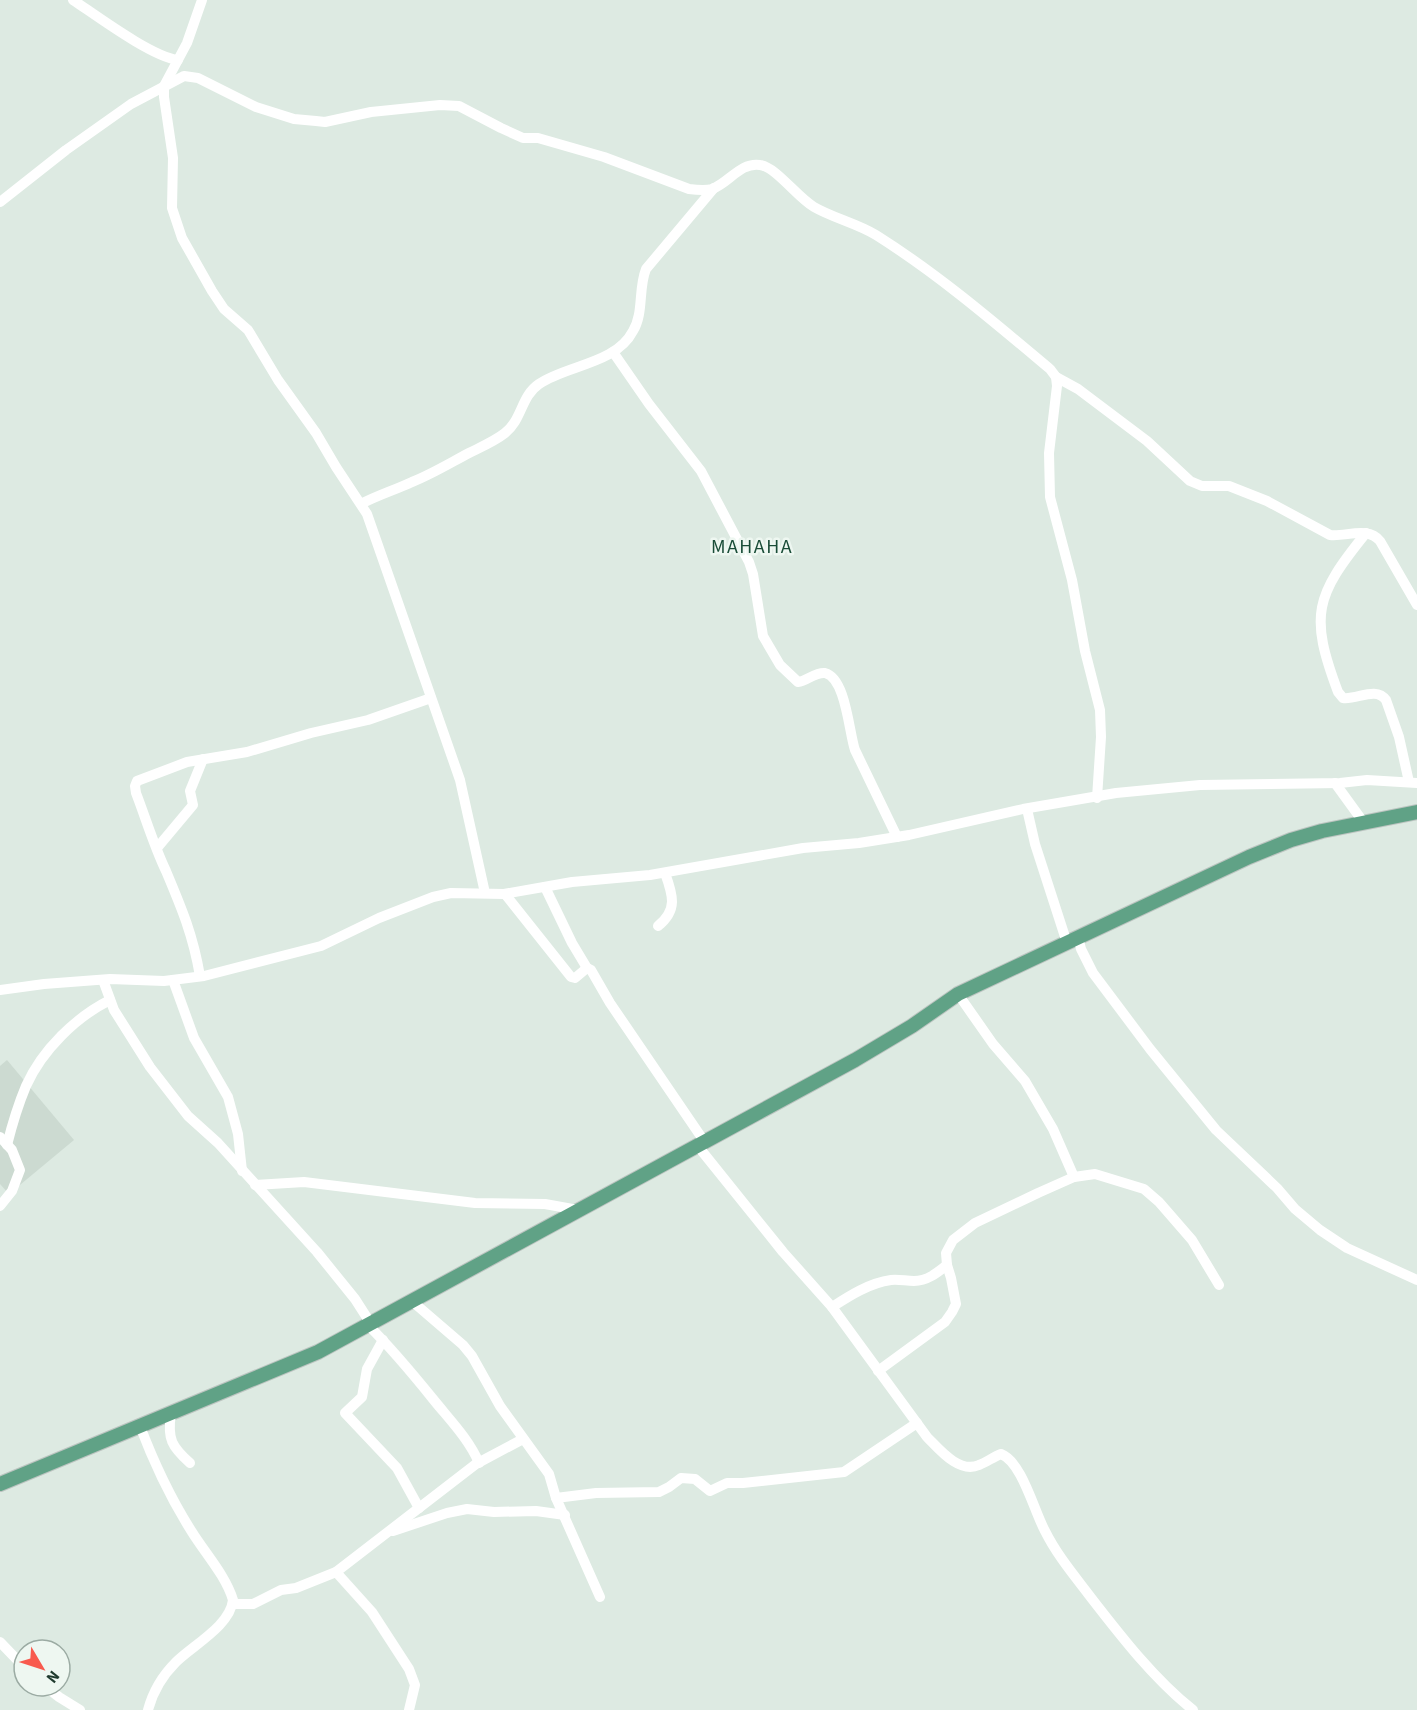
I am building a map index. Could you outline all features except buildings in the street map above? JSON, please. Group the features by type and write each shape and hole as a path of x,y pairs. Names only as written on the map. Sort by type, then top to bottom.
{"main road":[{"path":"0,1484 318,1352 865,1054 912,1026 958,994 1185,886 1291,840 1322,831 1417,812"}],"street":[{"path":"73,0 138,42 166,57 178,60"},
{"path":"202,0 187,43 164,86 173,158 172,208 182,238 224,309 248,330 278,380 316,433 371,523 460,780 485,893"},
{"path":"0,202 66,150 131,104 184,76 198,78 256,107 294,119 316,122 372,112 440,105 459,106 523,138 538,138 604,157 690,189 703,191 714,189"},
{"path":"361,504 413,482 497,438 514,423 529,393 537,385 573,367 613,352 626,342 638,318 642,281 646,269 714,189 744,168 753,165 772,169 787,186 814,207 873,234 912,260 991,319 1050,369 1056,377 1078,389 1147,441 1190,481 1202,486 1225,485 1236,489 1288,512 1330,535 1366,533 1374,535 1380,541 1417,605"},
{"path":"613,352 649,404 701,471 727,518 753,574 764,636 780,665 798,681 821,673 834,680 846,705 850,738 897,837"},
{"path":"1056,377 1057,386 1049,453 1050,497 1072,580 1085,651 1100,711 1101,736 1097,798"},
{"path":"0,990 103,980 173,980 200,976 321,946 379,918 433,897 451,893 506,894 572,882 665,873 803,848 897,837 1027,809 1116,793 1200,785 1335,783 1368,780 1413,782 1386,700 1378,694 1343,698 1338,692 1321,641 1321,605 1331,580 1366,533"},
{"path":"200,976 189,924 157,848 136,793 135,783 162,770 203,759 247,752 311,733 358,723 431,698"},
{"path":"157,848 193,805 190,791 203,759"},
{"path":"1335,783 1364,823"},
{"path":"1027,809 1035,844 1073,940 1081,949 1093,973 1216,1130 1277,1188 1295,1209 1320,1230 1347,1248 1417,1280"},
{"path":"658,926 665,920 672,907 665,873"},
{"path":"545,887 572,943 587,968 599,982 610,1003 700,1143 783,1252 832,1307 927,1437 945,1455 965,1466 980,1465 1001,1454 1006,1456 1023,1479 1045,1532 1062,1561 1156,1676 1193,1710"},
{"path":"506,894 572,977 575,978 587,968"},
{"path":"103,980 114,1010 150,1067 188,1116 218,1143 317,1252 355,1299 370,1325 397,1354 448,1417 475,1453 479,1463"},
{"path":"173,980 194,1038 228,1097 238,1134 242,1171"},
{"path":"958,994 993,1044 1025,1082 1053,1129 1074,1177"},
{"path":"0,1206 12,1191 20,1170 18,1161 4,1141 27,1084 57,1041 82,1017 110,1000"},
{"path":"878,1371 945,1322 952,1312 956,1304 946,1253 953,1240 975,1223 1074,1177 1095,1174 1144,1189 1159,1202 1192,1240 1219,1285"},
{"path":"255,1185 304,1182 475,1203 545,1204 578,1210"},
{"path":"832,1307 851,1295 891,1280 923,1280 947,1265"},
{"path":"413,1302 463,1345 472,1356 500,1406 549,1474 556,1498 600,1597"},
{"path":"383,1340 367,1369 362,1396 345,1413 397,1468 418,1508"},
{"path":"171,1414 170,1438 175,1448 190,1463"},
{"path":"556,1498 596,1493 659,1492 681,1478 695,1479 710,1491 727,1483 844,1472 917,1423"},
{"path":"140,1426 175,1503 232,1595 233,1604 219,1624 177,1661 156,1686 148,1710"},
{"path":"233,1604 253,1604 281,1590 296,1588 336,1572 479,1463 523,1439"},
{"path":"384,1534 447,1513 467,1509 494,1512 536,1511 565,1515"},
{"path":"336,1572 372,1612 409,1669 415,1685 409,1710"},
{"path":"0,1642 12,1654"},
{"path":"61,1698 80,1710"}],"shaded area":[{"path":"7,1060 74,1140 9,1194 0,1184 0,1066"}],"district":[{"name":"MAHAHA","path":"752,547"}]}
